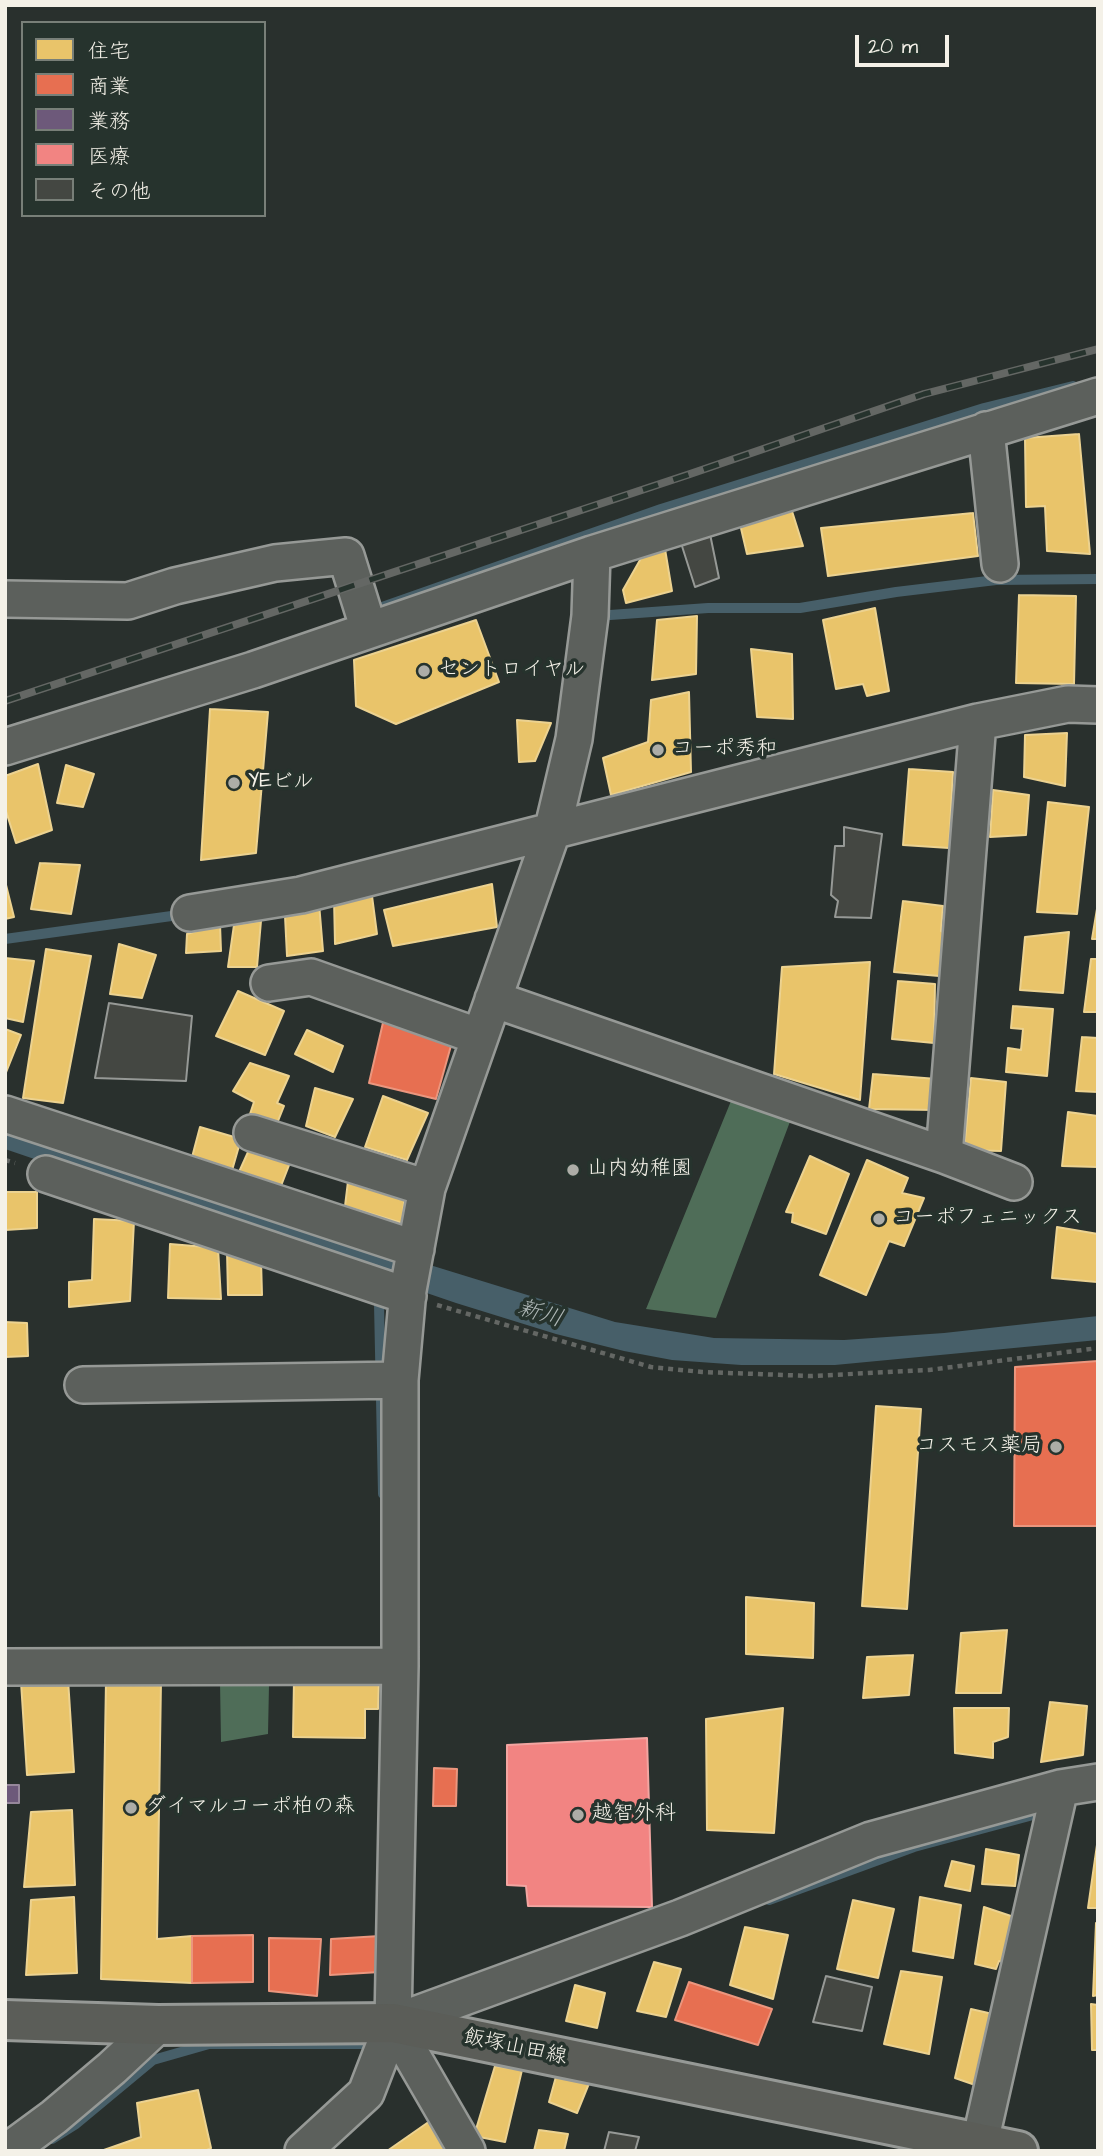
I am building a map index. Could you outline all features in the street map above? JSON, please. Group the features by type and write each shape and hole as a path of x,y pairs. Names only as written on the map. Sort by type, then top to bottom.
{"main road":[{"name":"飯塚山田線","path":"5,2020 158,2025 393,2023 979,2147 1018,2151"}],"street":[{"path":"5,747 253,670 365,618 592,554 1096,397"},
{"path":"986,430 1000,564"},
{"path":"303,2151 366,2093 393,2023 400,1666 400,1380 408,1293 427,1188 552,832 574,739 590,616 592,554"},
{"path":"5,599 128,601 175,586 275,563 346,556 365,618"},
{"path":"190,913 301,895 978,722 1068,704 1098,705"},
{"path":"944,1155 978,722"},
{"path":"269,983 311,977 480,1037"},
{"path":"493,999 944,1155 1014,1182"},
{"path":"5,1114 415,1252"},
{"path":"252,1133 427,1188"},
{"path":"46,1174 408,1293"},
{"path":"83,1385 400,1380"},
{"path":"5,1667 400,1666"},
{"path":"393,2023 680,1918 871,1840 1057,1804 1098,1782"},
{"path":"979,2147 1057,1804"},
{"path":"393,2023 467,2151"},
{"path":"8,2151 64,2109 158,2025"}],"path":[{"path":"408,1293 651,1367 702,1372 811,1376 929,1370 1098,1349"}],"green space":[{"path":"731,1101 791,1119 716,1318 646,1309"},
{"path":"220,1682 269,1685 268,1734 221,1742"}],"water":[{"name":"新川","path":"5,1120 430,1265 615,1322 714,1338 844,1340 944,1333 1098,1316 1098,1340 835,1365 741,1365 672,1360 624,1351 556,1334 456,1303 5,1149"}],"building: 住宅":[{"path":"1079,434 1090,554 1047,551 1045,506 1026,507 1025,438"},
{"path":"791,508 803,546 747,554 740,524"},
{"path":"973,513 978,556 828,576 821,528"},
{"path":"665,549 672,591 626,603 623,590 644,553"},
{"path":"1019,595 1076,596 1074,684 1016,683"},
{"path":"875,608 889,691 867,696 863,684 836,689 823,620"},
{"path":"697,616 696,674 652,680 657,620"},
{"name":"セントロイヤル","path":"476,620 499,682 396,724 356,706 354,660"},
{"path":"751,649 792,654 793,719 757,717"},
{"name":"コーポ秀和","path":"689,692 691,772 611,795 603,758 648,742 651,700"},
{"name":"YEビル","path":"210,709 268,712 256,853 201,860"},
{"path":"517,720 551,723 535,761 519,762"},
{"path":"1067,733 1065,786 1024,777 1025,735"},
{"path":"38,764 52,830 16,843 5,808 5,776"},
{"path":"66,765 94,774 83,807 57,803"},
{"path":"909,769 953,772 949,848 903,845"},
{"path":"993,790 1029,795 1026,835 990,837"},
{"path":"1048,802 1089,807 1077,914 1037,912"},
{"path":"40,863 80,865 71,914 31,909"},
{"path":"5,881 14,917 5,919"},
{"path":"492,884 497,927 393,946 384,910"},
{"path":"372,896 377,934 335,944 334,898"},
{"path":"903,901 943,906 941,931 945,933 939,976 894,972"},
{"path":"319,903 323,951 287,956 285,916"},
{"path":"1098,903 1098,939 1092,939"},
{"path":"261,921 257,967 228,967 234,925"},
{"path":"220,924 221,951 186,953 187,934"},
{"path":"1069,932 1063,993 1020,990 1025,937"},
{"path":"119,944 156,955 142,998 110,994"},
{"path":"46,949 91,956 63,1103 23,1098"},
{"path":"5,958 34,961 23,1022 5,1018"},
{"path":"1091,959 1098,959 1098,1012 1084,1012"},
{"path":"870,962 860,1100 774,1074 782,967"},
{"path":"898,981 935,984 934,1043 892,1039"},
{"path":"238,991 284,1011 265,1055 216,1036"},
{"path":"1013,1006 1053,1009 1047,1076 1006,1072 1008,1048 1021,1050 1023,1029 1011,1028"},
{"path":"5,1029 21,1035 5,1075"},
{"path":"307,1030 343,1046 333,1072 295,1054"},
{"path":"1082,1037 1098,1038 1098,1092 1076,1091"},
{"path":"250,1063 289,1076 277,1103 284,1106 276,1126 249,1117 254,1102 233,1091"},
{"path":"873,1074 937,1079 935,1110 869,1109"},
{"path":"971,1078 1006,1082 1001,1151 964,1150"},
{"path":"315,1088 353,1099 335,1137 306,1126"},
{"path":"383,1096 428,1113 407,1160 365,1147"},
{"path":"1068,1112 1098,1116 1098,1167 1062,1166"},
{"path":"200,1127 241,1139 231,1174 191,1161"},
{"path":"253,1141 293,1155 279,1191 239,1172"},
{"path":"810,1156 849,1174 826,1234 792,1222 793,1213 786,1212"},
{"name":"コーポフェニックス","path":"867,1160 908,1178 902,1193 924,1198 904,1246 889,1241 866,1295 820,1275"},
{"path":"349,1173 405,1193 402,1223 345,1206"},
{"path":"5,1192 37,1192 37,1228 5,1230"},
{"path":"94,1219 134,1221 130,1301 69,1307 69,1282 92,1280"},
{"path":"1057,1227 1098,1234 1097,1282 1052,1278"},
{"path":"170,1244 218,1248 221,1299 168,1298"},
{"path":"227,1251 261,1260 262,1295 228,1295"},
{"path":"5,1322 27,1323 28,1356 5,1357"},
{"path":"876,1406 921,1409 907,1609 862,1606"},
{"path":"746,1597 814,1603 813,1658 746,1654"},
{"path":"1007,1630 1001,1693 956,1693 961,1633"},
{"path":"913,1655 909,1695 863,1698 867,1657"},
{"path":"68,1679 74,1772 27,1775 21,1682"},
{"path":"294,1680 379,1681 378,1709 365,1709 365,1738 293,1737"},
{"name":"ダイマルコーポ柏の森","path":"106,1681 161,1681 157,1939 192,1936 192,1983 101,1979"},
{"path":"1050,1702 1087,1706 1083,1755 1041,1762"},
{"path":"783,1708 774,1833 707,1830 706,1719"},
{"path":"954,1708 1009,1708 1008,1737 993,1742 993,1758 955,1753"},
{"path":"72,1810 75,1885 24,1887 31,1812"},
{"path":"1098,1838 1098,1908 1088,1908"},
{"path":"986,1849 1019,1855 1015,1886 982,1884"},
{"path":"952,1861 974,1866 970,1891 945,1886"},
{"path":"74,1897 77,1973 26,1975 31,1900"},
{"path":"920,1897 961,1905 953,1958 913,1951"},
{"path":"853,1900 894,1909 878,1978 837,1969"},
{"path":"984,1907 1020,1919 1012,1962 999,1961 996,1969 975,1964"},
{"path":"1096,1923 1098,1995 1093,1996"},
{"path":"745,1927 788,1935 773,1999 730,1985"},
{"path":"654,1962 681,1969 666,2017 637,2011"},
{"path":"901,1971 942,1977 929,2054 884,2044"},
{"path":"575,1985 605,1993 597,2028 566,2021"},
{"path":"1091,2004 1098,2005 1098,2050 1092,2050"},
{"path":"971,2009 997,2015 981,2087 955,2078"},
{"path":"495,2066 522,2070 505,2142 474,2136"},
{"path":"557,2073 590,2081 577,2113 549,2102"},
{"path":"198,2090 211,2148 205,2151 101,2151 141,2137 137,2103"},
{"path":"430,2121 446,2151 387,2151"},
{"path":"539,2130 568,2134 564,2151 534,2151"}],"building: 商業":[{"path":"385,1014 454,1035 436,1099 369,1083"},
{"name":"コスモス薬局","path":"1098,1361 1098,1526 1014,1526 1015,1367"},
{"path":"434,1768 457,1769 456,1806 433,1806"},
{"path":"253,1935 253,1982 192,1983 192,1936"},
{"path":"380,1936 380,1972 330,1975 331,1939"},
{"path":"269,1938 321,1939 317,1996 269,1991"},
{"path":"689,1982 772,2009 758,2045 675,2020"}],"building: 業務":[{"path":"5,1785 19,1785 19,1803 5,1803"}],"building: 医療":[{"name":"越智外科","path":"647,1738 652,1907 528,1906 526,1886 507,1885 507,1745"}],"building: その他":[{"path":"710,534 719,578 695,587 681,543"},
{"path":"844,827 882,834 871,918 835,917 838,901 831,895 835,846 844,846"},
{"path":"109,1003 192,1016 186,1081 95,1078"},
{"path":"826,1976 872,1987 862,2031 813,2022"},
{"path":"609,2132 639,2137 635,2151 604,2151"}],"waterway":[{"path":"368,612 661,509 984,408 1073,386"},
{"path":"596,616 708,608 800,608 896,592 996,580 1098,579"},
{"path":"5,939 186,914"},
{"path":"379,1304 383,1494"},
{"path":"769,1900 914,1847 1048,1811"},
{"path":"52,2139 76,2124 153,2060 209,2044 371,2044"}],"railway":[{"path":"5,701 924,394 1098,349"}],"place":[{"name":"セントロイヤル","path":"424,671"},
{"name":"コーポ秀和","path":"658,750"},
{"name":"YEビル","path":"234,783"},
{"name":"山内幼稚園","path":"573,1170"},
{"name":"コーポフェニックス","path":"879,1219"},
{"name":"コスモス薬局","path":"1056,1447"},
{"name":"ダイマルコーポ柏の森","path":"131,1808"},
{"name":"越智外科","path":"578,1815"}]}
